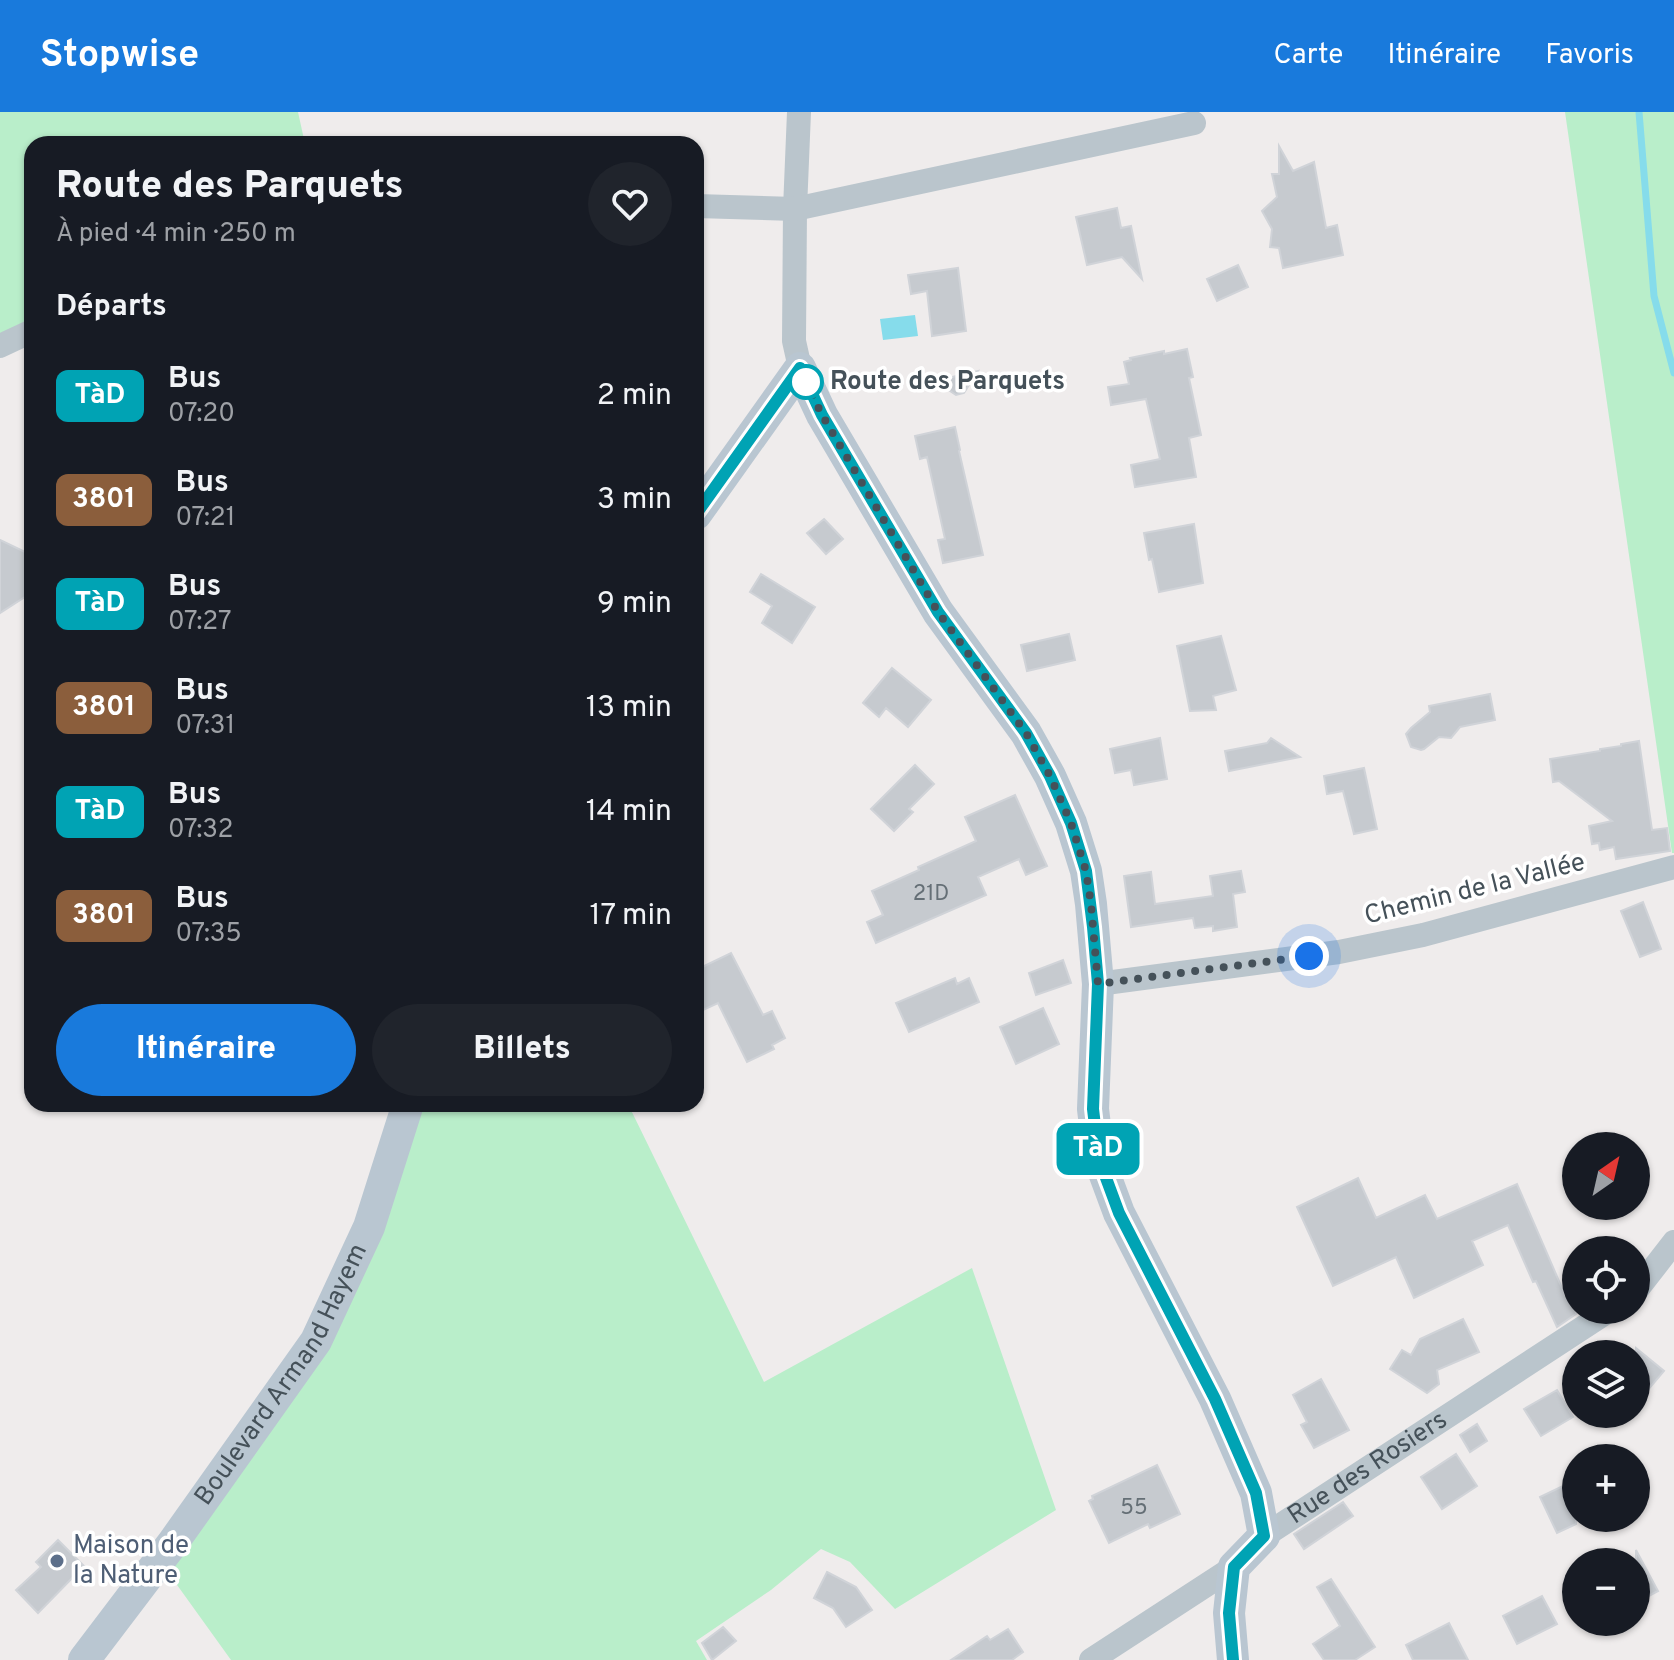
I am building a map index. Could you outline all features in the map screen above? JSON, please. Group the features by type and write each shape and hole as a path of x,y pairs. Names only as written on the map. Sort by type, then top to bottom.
{"main road":[{"path":"704,503 800,368 822,415 938,612 1026,733 1050,776 1071,823 1086,871 1091,904 1098,984 1093,1109 1099,1159 1119,1213 1215,1399 1256,1493 1264,1536"},
{"name":"Boulevard Armand Hayem","path":"84,1660 172,1544 316,1341 369,1227 405,1112"},
{"name":"Rue des Rosiers","path":"1234,1567 1264,1536"},
{"path":"1233,1660 1229,1613 1234,1567"}],"street":[{"path":"799,112 794,341 800,368"},
{"path":"704,206 795,209 1194,123"},
{"path":"0,346 24,335"},
{"name":"Chemin de la Vallée","path":"1098,984 1339,952 1423,935 1674,867"},
{"path":"1650,1273 1674,1242"},
{"name":"Rue des Rosiers","path":"1264,1536 1589,1324"},
{"name":"Rue des Rosiers","path":"1091,1660 1234,1567"}],"green space":[{"path":"0,112 298,112 303,136 24,136 24,334 0,344"},
{"path":"1565,112 1674,112 1674,853 1672,853"},
{"path":"412,1112 632,1112 764,1382 972,1268 1056,1510 895,1609 850,1562 821,1549 771,1590 696,1641 707,1660 231,1660 167,1571 267,1424"}],"water":[{"path":"915,315 918,336 883,340 880,319"}],"building":[{"path":"1279,146 1293,171 1314,162 1326,228 1337,225 1343,255 1283,268 1279,248 1270,247 1272,229 1262,211 1277,197 1272,174 1279,174"},
{"path":"1117,208 1121,228 1131,226 1142,279 1122,257 1087,265 1076,217"},
{"path":"1238,265 1248,287 1217,301 1207,279"},
{"path":"958,268 966,331 932,336 927,291 911,294 908,275"},
{"path":"1187,349 1193,377 1189,378 1201,435 1189,438 1196,477 1135,487 1131,465 1160,459 1146,399 1111,405 1108,387 1129,384 1124,362 1130,358"},
{"path":"978,371 964,393 956,395 935,381"},
{"path":"955,427 983,555 943,563 938,540 945,539 927,457 920,459 915,436"},
{"path":"824,519 843,539 826,554 807,533"},
{"path":"1194,524 1203,583 1159,592 1144,533"},
{"path":"0,540 24,552 24,598 0,613"},
{"path":"761,574 815,607 792,643 762,623 772,606 750,592"},
{"path":"1069,634 1075,660 1027,671 1021,645"},
{"path":"1221,636 1236,690 1213,696 1216,710 1190,711 1177,646"},
{"path":"892,668 931,700 908,727 886,708 879,717 863,703"},
{"path":"1490,694 1495,720 1460,727 1451,738 1439,737 1421,750 1411,747 1406,734 1430,712 1429,706"},
{"path":"1160,738 1167,779 1134,785 1131,770 1115,773 1110,749"},
{"path":"1271,738 1300,757 1229,771 1225,751 1267,743"},
{"path":"1639,741 1652,830 1667,828 1670,851 1616,859 1614,847 1600,850 1599,843 1592,844 1589,826 1612,821 1559,781 1553,782 1550,759"},
{"path":"915,765 934,784 909,809 913,812 894,831 871,809"},
{"path":"1364,768 1377,829 1354,834 1343,791 1327,794 1324,776"},
{"path":"1015,795 1047,866 1026,875 1019,859 978,877 986,895 876,943 867,922 883,915 872,891 976,841 965,817"},
{"path":"1241,871 1245,892 1233,894 1237,927 1213,931 1213,926 1195,928 1193,918 1131,927 1124,876 1151,872 1155,904 1213,896 1210,876"},
{"path":"1643,902 1661,949 1640,957 1621,911"},
{"path":"731,953 763,1015 772,1011 785,1038 772,1045 774,1049 747,1062 718,1003 704,1010 704,966"},
{"path":"1063,960 1071,983 1036,995 1029,973"},
{"path":"955,978 957,984 969,978 979,1002 909,1032 896,1003"},
{"path":"1043,1008 1059,1044 1016,1064 1000,1027"},
{"path":"1358,1178 1376,1218 1425,1195 1437,1219 1517,1184 1562,1288 1562,1324 1557,1327 1508,1225 1472,1241 1483,1265 1414,1298 1396,1257 1333,1286 1297,1207"},
{"path":"1463,1319 1479,1352 1437,1370 1439,1384 1427,1393 1390,1369 1402,1350 1411,1355 1420,1339"},
{"path":"1650,1360 1664,1371 1650,1388"},
{"path":"1321,1379 1349,1430 1314,1448 1301,1425 1307,1422 1293,1395"},
{"path":"1557,1390 1562,1398 1562,1424 1541,1436 1524,1409"},
{"path":"1477,1424 1487,1441 1470,1452 1460,1435"},
{"path":"1456,1454 1477,1486 1442,1509 1421,1477"},
{"path":"1157,1465 1180,1514 1150,1528 1148,1524 1109,1543 1089,1501 1093,1499 1092,1496"},
{"path":"1562,1486 1562,1531 1557,1533 1540,1497"},
{"path":"1343,1502 1353,1516 1304,1549 1294,1534"},
{"path":"58,1540 84,1566 38,1613 16,1590 41,1567 36,1562"},
{"path":"827,1572 856,1587 872,1610 846,1627 833,1608 814,1598"},
{"path":"1650,1576 1658,1591 1650,1595"},
{"path":"1331,1579 1375,1647 1355,1660 1324,1660 1313,1644 1340,1626 1317,1587"},
{"path":"1542,1596 1557,1624 1517,1644 1503,1616"},
{"path":"1449,1623 1468,1660 1413,1660 1406,1645"},
{"path":"723,1627 736,1641 712,1660 702,1643"},
{"path":"1008,1629 1023,1652 1012,1660 951,1660 987,1636 990,1640"}],"waterway":[{"path":"1639,112 1654,296 1674,373"}],"bus line":[{"name":"TàD","path":"704,503 800,368 822,415 938,612 1026,733 1050,776 1071,823 1086,871 1091,904 1098,984 1093,1109 1099,1159 1119,1213 1215,1399 1256,1493 1262,1518 1264,1536 1234,1567 1229,1613 1233,1660"}],"place":[{"name":"Route des Parquets","path":"806,382"},
{"name":"Maison de la Nature","path":"57,1561"}],"route":[{"path":"806,382 822,415 938,612 1026,733 1050,776 1071,823 1086,871 1098,984 1309,956"}]}
